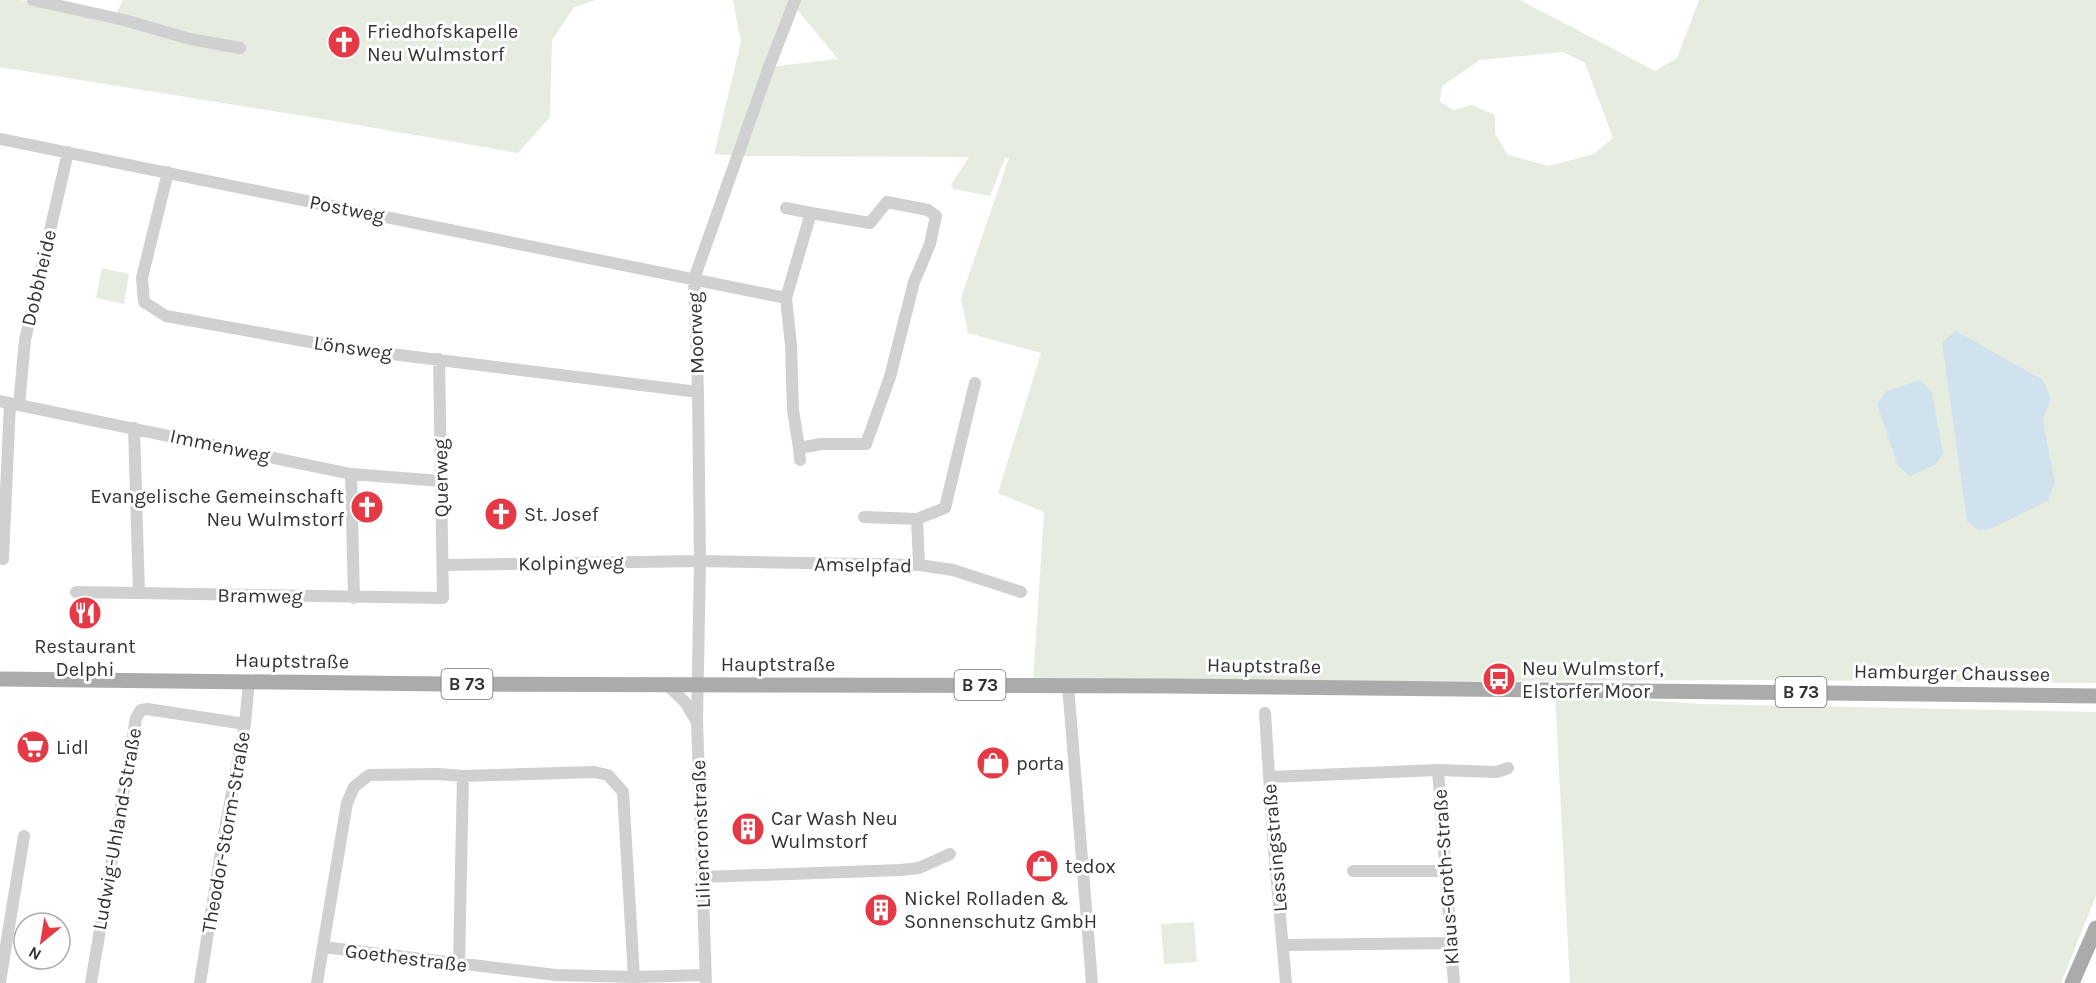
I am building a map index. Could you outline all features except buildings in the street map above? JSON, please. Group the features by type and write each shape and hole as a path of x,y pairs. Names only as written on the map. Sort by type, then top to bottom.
{"main road":[{"name":"Hauptstraße","path":"0,679 1556,690"},
{"name":"Hamburger Chaussee","path":"1556,690 2096,696"},
{"path":"2072,983 2096,928"}],"street":[{"path":"33,0 124,20 190,39 240,48"},
{"name":"Moorweg","path":"697,684 700,561 694,279 795,0"},
{"name":"Postweg","path":"0,139 786,298"},
{"name":"Dobbheide","path":"3,559 10,403 68,152"},
{"name":"Lönsweg","path":"168,172 142,278 144,302 166,316 343,348 698,392"},
{"path":"786,208 870,223 887,202 928,210 936,216 930,244 914,282 890,377 866,444 821,444 799,454 793,410 791,345 786,298 811,213"},
{"name":"Querweg","path":"439,359 443,598"},
{"path":"864,517 917,519 945,508 975,383"},
{"name":"Immenweg","path":"10,403 351,474 441,481"},
{"path":"134,428 139,593"},
{"path":"351,474 354,598"},
{"path":"917,519 919,565"},
{"name":"Kolpingweg","path":"443,565 700,561"},
{"name":"Amselpfad","path":"700,561 919,565 952,570 1021,592"},
{"name":"Bramweg","path":"76,592 443,598"},
{"name":"Theodor-Storm-Straße","path":"200,983 222,845 245,724 249,681"},
{"path":"666,684 685,702 697,722"},
{"name":"Liliencronstraße","path":"697,684 706,979"},
{"path":"1068,686 1092,983"},
{"name":"Ludwig-Uhland-Straße","path":"91,983 136,718 141,710 147,709 245,724"},
{"name":"Lessingstraße","path":"1265,713 1286,983"},
{"name":"Klaus-Groth-Straße","path":"1269,777 1438,771 1497,772 1508,768"},
{"name":"Klaus-Groth-Straße","path":"1438,771 1454,983"},
{"path":"317,983 347,803 354,787 369,775 463,776 594,772 608,775 623,792 634,977"},
{"path":"459,964 463,776"},
{"path":"0,982 24,836"},
{"path":"702,877 901,870 919,868 950,854"},
{"path":"1353,871 1446,871"},
{"path":"1284,945 1452,943"},
{"name":"Goethestraße","path":"323,947 555,975 706,979"}],"shaded area":[{"path":"0,0 20,0 116,14 123,0 596,0 574,7 552,40 550,117 518,153 0,67"},
{"path":"733,0 1520,0 1655,71 1677,58 1699,0 2096,0 2096,683 1775,680 1033,682 1044,512 998,493 1041,353 968,333 961,298 1009,158 1005,158 990,196 954,189 951,185 969,157 714,154 741,42","holes":["794,6 838,59 770,67","1563,52 1585,63 1613,138 1594,154 1549,166 1508,155 1495,134 1495,115 1472,105 1454,110 1440,102 1442,86 1480,60","1957,331 2051,399 2043,420 2055,482"]},
{"path":"102,268 129,274 124,304 96,298"},
{"path":"1555,694 1700,704 2096,712 2096,896 2061,983 1570,983"},
{"path":"1194,922 1197,962 1164,964 1161,924"}],"water":[{"path":"1956,331 2043,380 2051,399 2043,420 2055,482 2048,501 1990,529 1978,530 1967,521 1942,342"},
{"path":"1920,380 1932,393 1943,453 1936,464 1910,476 1898,466 1877,404 1887,391"}],"place":[{"name":"Friedhofskapelle Neu Wulmstorf","path":"344,42"},
{"name":"Evangelische Gemeinschaft Neu Wulmstorf","path":"367,507"},
{"name":"St. Josef","path":"501,514"},
{"name":"Restaurant Delphi","path":"85,613"},
{"name":"Neu Wulmstorf, Elstorfer Moor","path":"1499,679"},
{"name":"Lidl","path":"33,747"},
{"name":"porta","path":"993,763"},
{"name":"Car Wash Neu Wulmstorf","path":"748,829"},
{"name":"tedox","path":"1042,866"},
{"name":"Nickel Rolladen & Sonnenschutz GmbH","path":"881,910"}]}
